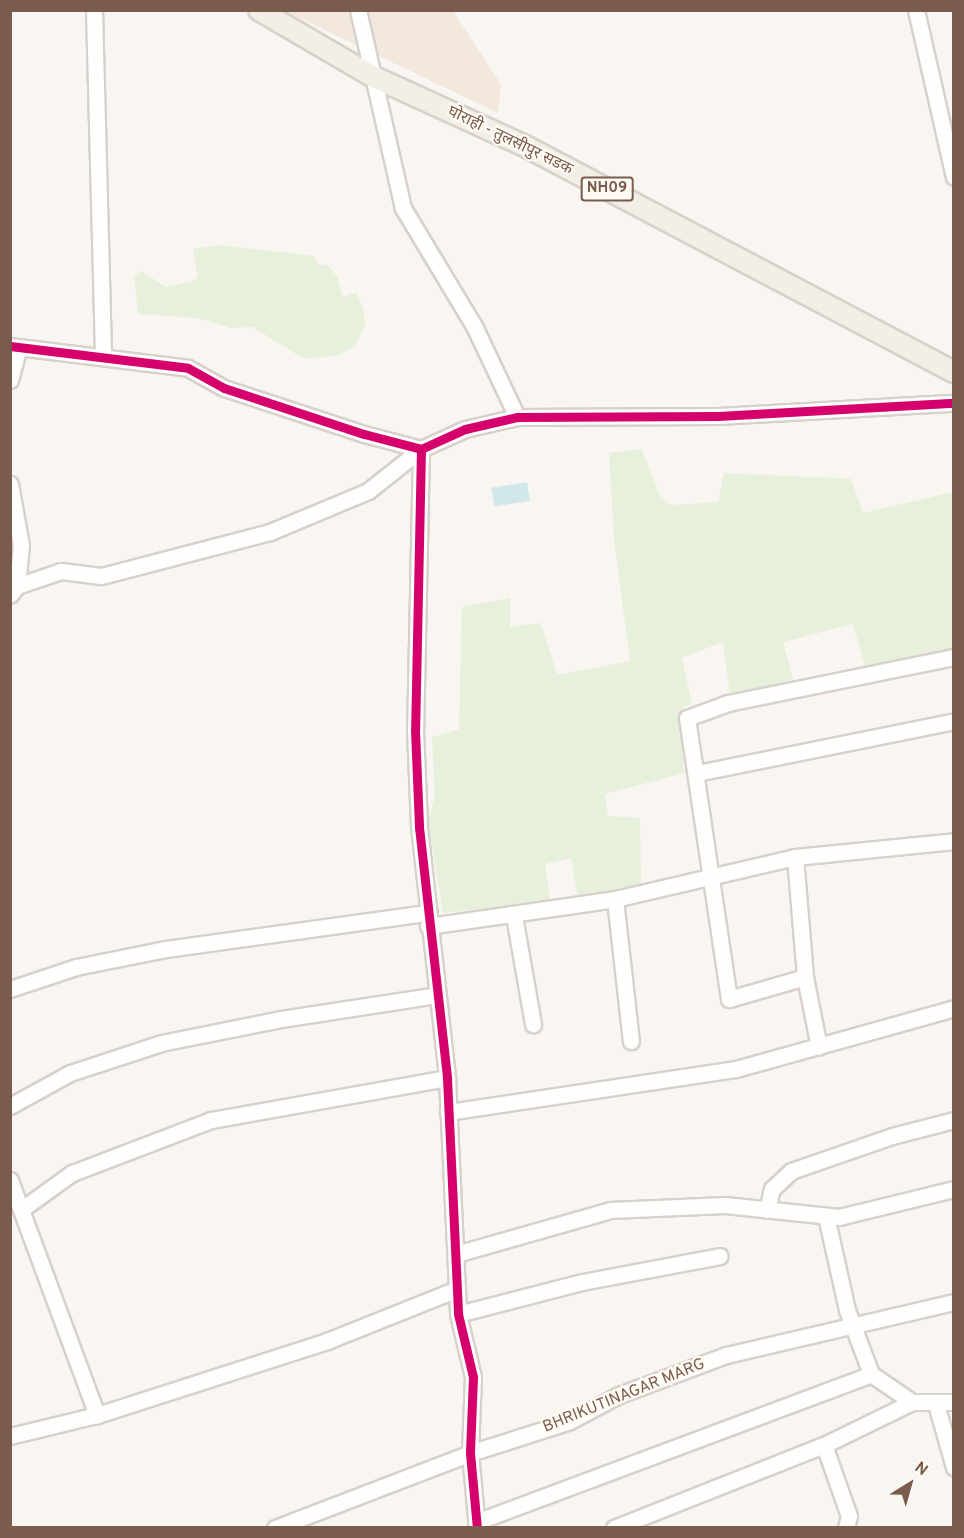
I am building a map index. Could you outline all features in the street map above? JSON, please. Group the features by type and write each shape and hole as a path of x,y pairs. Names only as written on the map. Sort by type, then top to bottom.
{"main road":[{"name":"घोराही - तुलसीपुर सडक","path":"259,10 372,76 527,147 954,372"}],"street":[{"path":"94,10 102,356"},
{"path":"358,10 403,208 475,328 517,417"},
{"path":"916,10 954,177"},
{"path":"10,380 15,347 188,368 224,388 421,449"},
{"path":"14,591 61,571 101,576 270,532 368,491 421,449 465,429 517,417 718,416 954,403"},
{"path":"421,449 415,730 427,919 447,1078 458,1314 473,1377 470,1453 477,1525 872,1374"},
{"path":"10,484 21,545 14,591"},
{"path":"805,976 729,999 687,718 728,703 954,657"},
{"path":"697,773 954,721"},
{"path":"10,989 76,967 166,949 427,919 514,916 711,880 795,857 954,841"},
{"path":"795,857 794,872 805,976 819,1047"},
{"path":"615,899 631,1041"},
{"path":"514,916 533,1024"},
{"path":"10,1106 70,1072 161,1043 281,1019 438,994"},
{"path":"448,1112 736,1069 954,1008"},
{"path":"22,1209 72,1173 211,1120 447,1078"},
{"path":"767,1210 772,1190 791,1171 881,1140 954,1120"},
{"path":"10,1180 97,1415"},
{"path":"456,1254 610,1210 725,1205 839,1217 954,1190"},
{"path":"826,1216 852,1325 872,1374 912,1402 936,1404 954,1402"},
{"path":"458,1314 582,1282 720,1256"},
{"path":"10,1436 97,1415 327,1341 457,1289"},
{"name":"BHRIKUTINAGAR MARG","path":"275,1527 470,1453 570,1421 619,1395 726,1355 954,1302"},
{"path":"614,1527 824,1445 912,1402"},
{"path":"936,1404 954,1467"},
{"path":"824,1445 849,1516 846,1527"}],"shaded area":[{"path":"285,11 453,11 501,84 498,113"}],"green space":[{"path":"219,245 314,256 318,264 328,266 337,276 343,297 356,293 363,308 365,324 355,346 340,355 304,359 253,327 231,328 198,318 138,314 134,276 141,271 166,287 193,281 198,277 193,249"},
{"path":"642,449 660,497 670,505 718,502 724,473 851,479 863,513 953,492 953,653 866,671 853,624 783,642 794,684 730,696 723,642 682,658 692,704 684,707 680,717 684,773 605,794 608,816 640,818 641,884 578,899 571,858 545,864 550,902 443,913 428,821 435,796 432,737 459,729 462,607 510,598 510,627 541,623 557,675 630,661 614,539 609,453"}],"water":[{"path":"527,482 530,501 494,506 491,488"}],"cycle path":[{"path":"10,346 188,368 224,388 364,434 421,449 465,429 517,417 718,416 954,403"},
{"path":"421,449 415,730 419,827 447,1078 458,1314 473,1377 470,1453 477,1528"}]}
